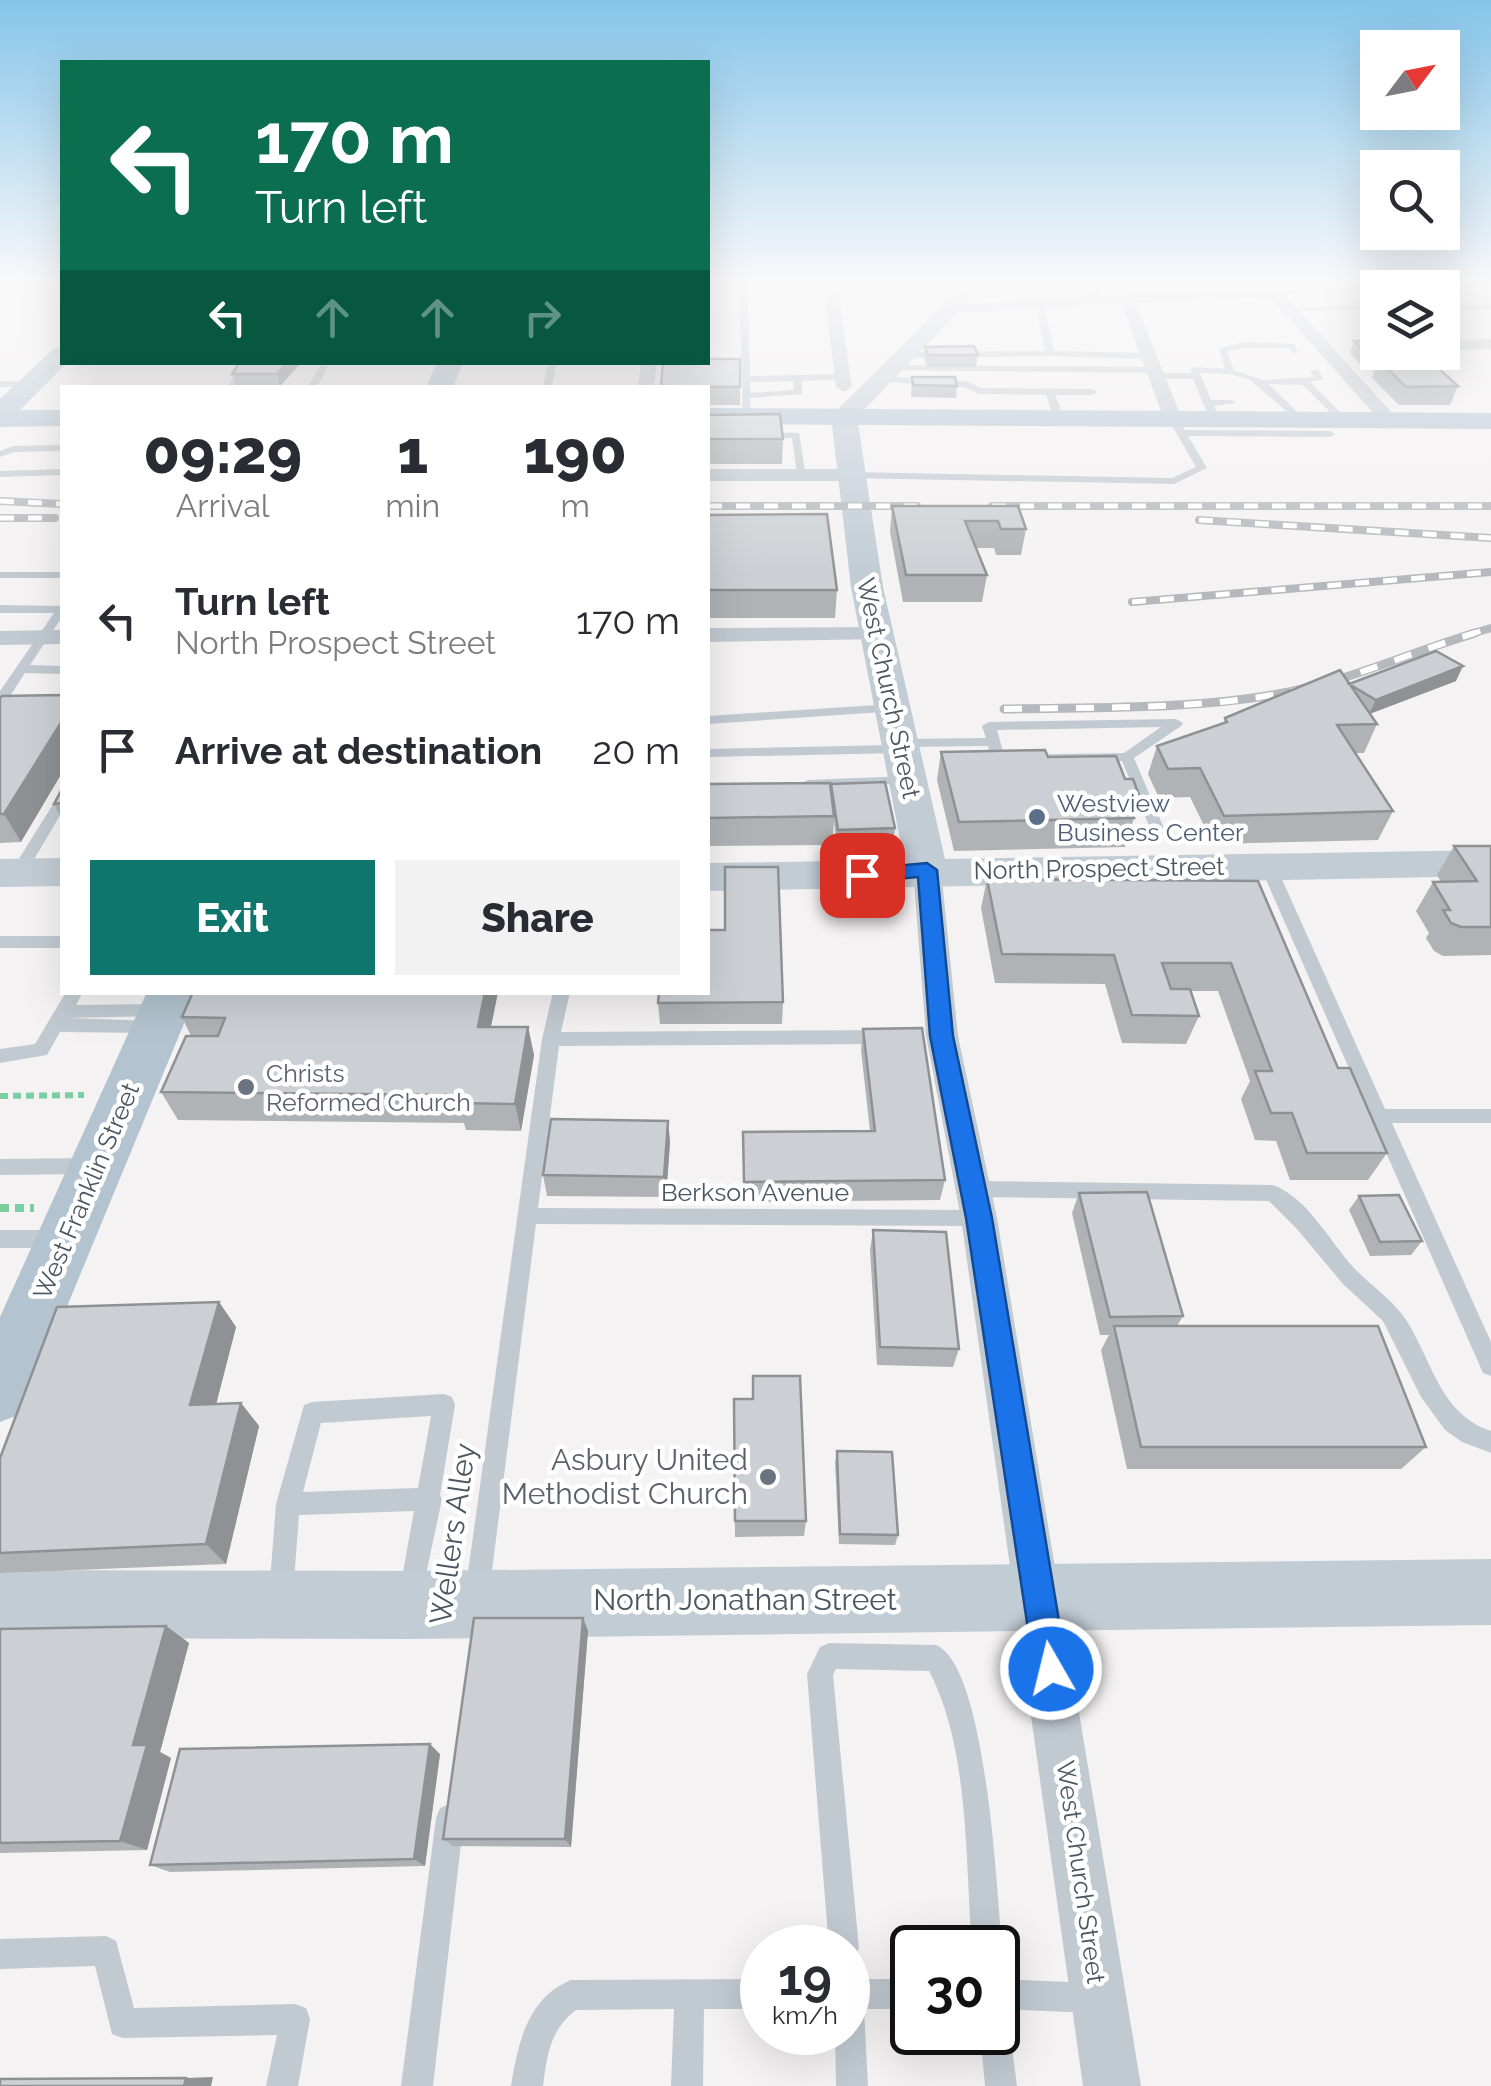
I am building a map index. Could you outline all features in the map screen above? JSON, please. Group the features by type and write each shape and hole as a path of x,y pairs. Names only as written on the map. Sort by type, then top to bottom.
{"main road":[{"path":"1,424 35,381"},
{"path":"710,416 790,416 864,381"},
{"path":"844,393 1054,403 1175,425 1217,403 1287,405 1336,426 1388,419 1491,421"},
{"name":"West Church Street","path":"844,393 848,475 875,634 927,870"},
{"path":"1,424 60,418"},
{"name":"North Prospect Street","path":"710,877 927,870 1491,863"},
{"path":"9,873 60,872"},
{"name":"West Franklin Street","path":"0,1390 15,1323 56,1223 95,1166 164,1010"},
{"name":"North Jonathan Street","path":"0,1604 408,1604 475,1612 1491,1592"}],"street":[{"name":"West Church Street","path":"843,381 844,393"},
{"path":"1158,381 1175,425"},
{"path":"1361,381 1388,419"},
{"path":"710,475 848,475"},
{"path":"710,635 875,634"},
{"path":"0,638 53,637"},
{"name":"West Church Street","path":"927,870 922,1037 976,1204 1040,1598 1112,2086"}],"lane":[{"path":"744,415 745,381"},
{"path":"744,415 800,392 798,381"},
{"path":"807,381 844,393"},
{"path":"954,381 980,391 1054,403 1092,392"},
{"path":"1198,381 1217,403"},
{"path":"1214,381 1219,382"},
{"path":"1302,381 1336,426"},
{"path":"1247,382 1312,381"},
{"path":"1262,382 1287,405"},
{"path":"0,384 31,385"},
{"path":"1258,399 1287,405"},
{"path":"744,415 796,435 802,475"},
{"path":"1,424 4,452 60,448"},
{"path":"1175,425 1336,426"},
{"path":"848,475 1174,481 1202,468 1175,425"},
{"path":"0,474 60,472"},
{"path":"0,576 60,576"},
{"path":"0,609 60,609"},
{"path":"0,700 22,669 53,637"},
{"path":"22,669 60,670"},
{"path":"0,700 16,699"},
{"path":"710,720 899,745"},
{"path":"1176,723 1126,757 998,759 993,742 989,726 1176,723"},
{"path":"710,753 993,742"},
{"path":"785,785 899,745"},
{"path":"1126,757 1160,832"},
{"path":"9,873 60,804"},
{"path":"1268,866 1491,1366"},
{"path":"0,942 60,942"},
{"path":"0,1056 41,1050 73,995"},
{"name":"Wellers Alley","path":"475,1612 552,1039 561,995"},
{"path":"61,1019 164,1010"},
{"path":"552,1039 922,1037"},
{"path":"1380,1116 1491,1116"},
{"path":"0,1150 10,1162 23,1166"},
{"path":"0,1167 95,1166"},
{"name":"Berkson Avenue","path":"530,1216 1273,1193 1298,1211 1322,1248 1390,1315 1446,1417 1472,1438 1491,1442"},
{"path":"0,1239 56,1223"},
{"path":"281,1603 288,1504 312,1413 444,1406 408,1604"},
{"path":"288,1504 430,1499"},
{"path":"842,1925 820,1674 829,1656 936,1658 950,1677 964,1736 984,1925"},
{"path":"417,2086 453,1796"},
{"path":"0,1954 106,1951 123,2024 296,2019 282,2086"},
{"path":"688,2086 689,1994"},
{"path":"527,2086 533,2046 548,2009 571,1995 740,1994"},
{"path":"1020,1995 1100,2000"},
{"path":"851,2055 852,2086"},
{"path":"998,2055 1001,2086"}],"path":[{"path":"0,1096 90,1095"},
{"path":"0,1208 56,1223"}],"building":[{"path":"661,381 740,381 740,387 661,385"},
{"path":"913,381 956,381 957,386 913,385"},
{"path":"1400,381 1453,381 1458,386 1406,387"},
{"path":"780,414 783,439 710,439 710,415"},
{"path":"892,506 1018,506 1026,529 1001,529 998,521 965,521 987,575 906,575"},
{"path":"827,514 837,590 710,590 710,515"},
{"path":"1436,651 1463,666 1376,700 1349,684"},
{"path":"1340,670 1377,724 1337,725 1393,811 1224,816 1200,768 1168,769 1157,746 1227,722 1225,718"},
{"path":"60,695 60,724 4,814 0,814 0,698"},
{"path":"1045,750 1048,757 1116,756 1125,779 1133,779 1140,798 1125,798 1134,818 959,822 941,752"},
{"path":"885,782 895,828 838,830 831,784"},
{"path":"830,783 834,816 710,818 710,784"},
{"path":"1454,846 1491,846 1491,927 1461,927 1451,923 1443,910 1450,910 1433,882 1477,881"},
{"path":"725,867 778,867 783,1002 658,1003 659,995 710,995 710,930 725,930"},
{"path":"987,879 1258,881 1338,1068 1350,1068 1387,1153 1307,1153 1292,1113 1271,1113 1255,1071 1272,1071 1231,963 1162,963 1171,989 1190,989 1199,1016 1132,1015 1114,955 1002,954"},
{"path":"192,995 484,995 478,1027 528,1027 515,1104 458,1103 460,1095 161,1092 186,1036 218,1036 225,1018 182,1017"},
{"path":"922,1028 945,1180 744,1182 743,1132 875,1131 863,1029"},
{"path":"551,1119 668,1121 664,1177 543,1175"},
{"path":"1147,1192 1183,1316 1110,1317 1079,1193"},
{"path":"1399,1195 1422,1241 1380,1242 1359,1196"},
{"path":"873,1230 946,1232 959,1349 880,1347"},
{"path":"219,1302 190,1405 241,1403 206,1544 0,1553 0,1458 57,1307"},
{"path":"1114,1326 1378,1326 1426,1447 1141,1447"},
{"name":"Asbury United Methodist Church","path":"753,1376 800,1376 806,1521 735,1521 734,1399 753,1399"},
{"path":"837,1451 892,1452 898,1535 840,1534"},
{"path":"474,1618 583,1618 565,1839 443,1839"},
{"path":"166,1626 133,1745 147,1745 120,1841 0,1843 0,1629"},
{"path":"430,1744 414,1859 150,1865 180,1749"},
{"path":"186,2078 184,2086 0,2086 0,2079"}],"railway":[{"path":"0,501 60,504"},
{"path":"710,506 917,506"},
{"path":"992,506 1491,506"},
{"path":"0,518 55,518"},
{"path":"1199,520 1491,538"},
{"path":"1132,602 1491,572"},
{"path":"1467,635 1491,628"},
{"path":"1004,709 1176,705 1278,694 1353,675 1475,633"}],"place":[{"name":"Westview Business Center","path":"1037,817"},
{"name":"Christs Reformed Church","path":"246,1087"},
{"name":"Asbury United Methodist Church","path":"768,1477"}],"route":[{"path":"862,875 927,870 942,1036 979,1218 1051,1669"}]}
